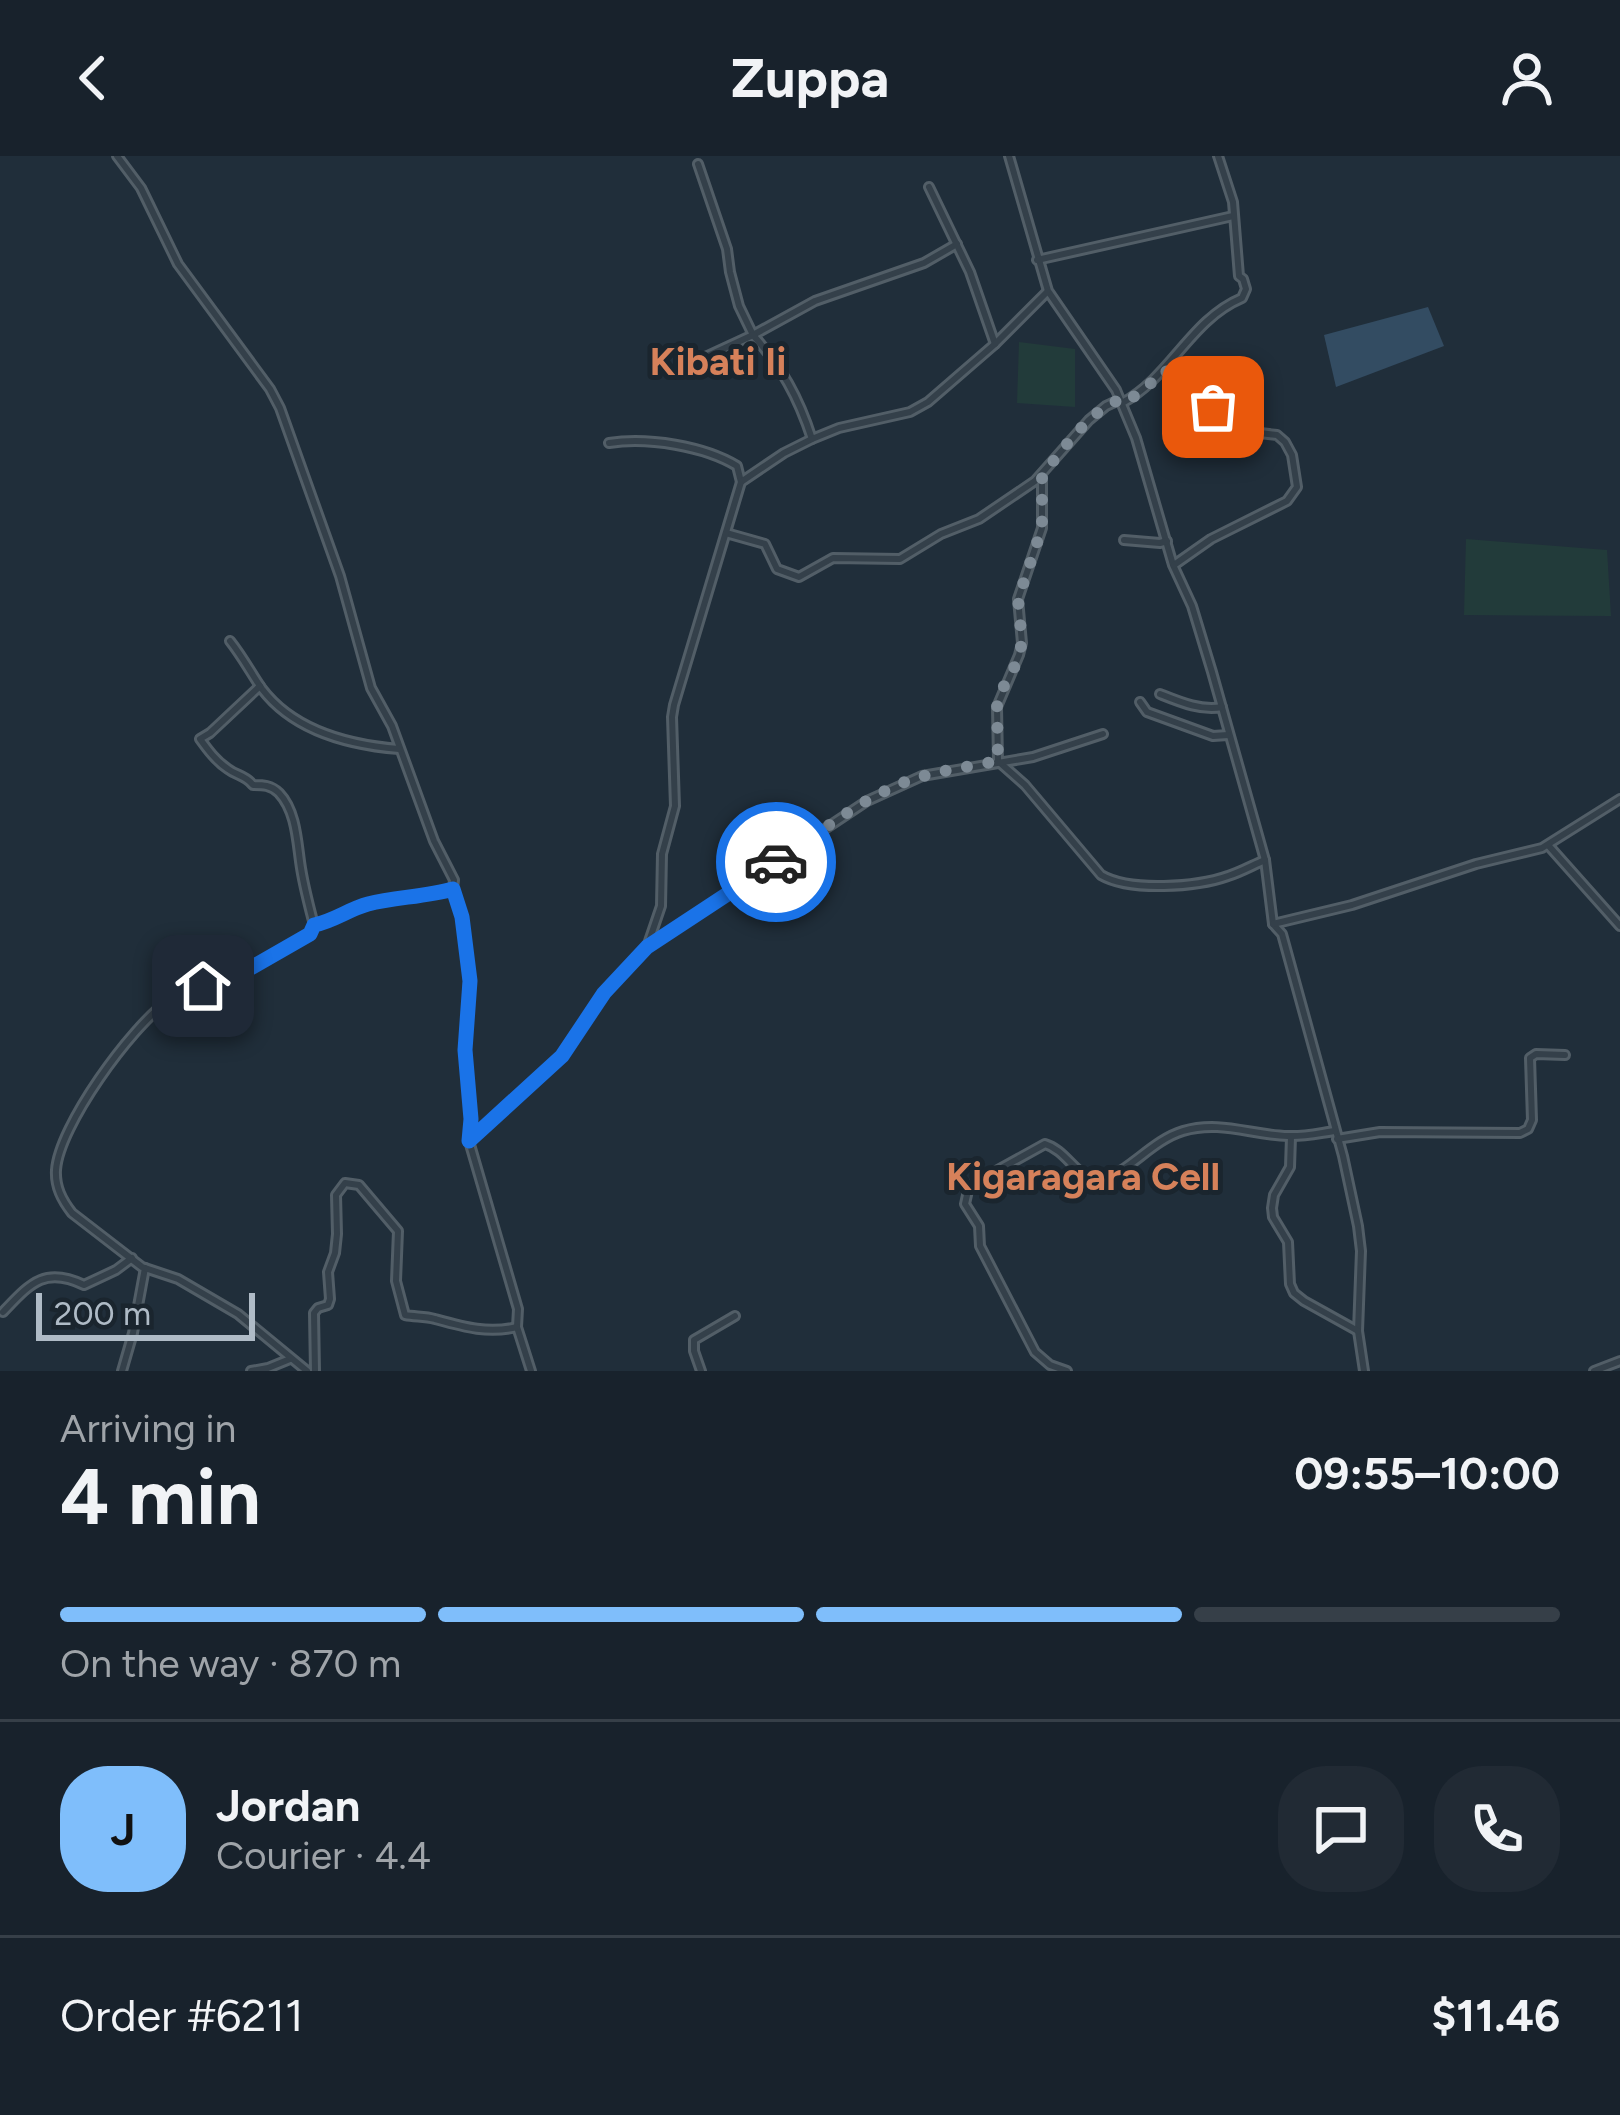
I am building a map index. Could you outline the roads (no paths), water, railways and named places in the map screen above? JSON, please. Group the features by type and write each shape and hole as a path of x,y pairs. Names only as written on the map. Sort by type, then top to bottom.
{"street":[{"path":"117,156 141,188 178,264 271,389 340,576 370,688 392,726 434,841 454,880 470,981 465,1037 469,1141 531,1371"},
{"path":"1009,156 1048,291 1121,402 1148,472 1173,565 1192,605 1222,707 1265,860 1273,924 1282,934 1358,1226 1358,1331 1364,1371"},
{"path":"726,532 765,544 777,569 799,577 833,558 899,559 990,513 1042,475 1089,420 1106,406 1142,392 1204,321 1242,298 1246,289 1240,276 1229,188 1218,156"},
{"path":"698,164 728,249 739,306 753,335 800,401 812,439"},
{"path":"929,187 962,253 995,344"},
{"path":"1037,260 1233,216"},
{"path":"673,372 815,301 910,269 957,244"},
{"path":"948,250 962,253"},
{"path":"741,482 812,439 910,412 928,401 1048,291"},
{"path":"1164,370 1210,400 1228,440 1276,435 1292,455 1298,477 1298,487 1287,501 1211,539 1173,565"},
{"path":"609,443 681,446 720,456 737,466 741,482 674,705 675,806 662,854 661,906 647,947"},
{"path":"1042,475 1042,528 1018,599 1022,643 998,697 998,761 1111,881 1134,886 1186,884 1229,876 1265,860"},
{"path":"1124,539 1167,541"},
{"path":"230,641 260,686 295,718 330,736 364,746 400,749"},
{"path":"260,686 200,739 232,773 248,777 253,785 267,784 288,807 314,925 310,934 242,973 180,994 131,1038 88,1094 57,1162 63,1202 145,1268 217,1300 311,1371 314,1313 330,1299 336,1196 345,1183 359,1185 398,1231 395,1275 405,1315 475,1330 517,1327"},
{"path":"1160,694 1203,708 1222,707"},
{"path":"1140,702 1147,712 1208,734 1228,736"},
{"path":"469,1141 562,1056 604,993 647,947 867,800 908,781 1033,757 1103,734"},
{"path":"1273,924 1548,845 1620,799"},
{"path":"1548,845 1620,926"},
{"path":"314,925 373,903 453,889"},
{"path":"1067,1371 1041,1359 1030,1344 980,1246 979,1226 965,1204 969,1186 1045,1144 1057,1149 1084,1178 1101,1181 1176,1133 1224,1125 1291,1137 1520,1133 1532,1120 1530,1058 1565,1055"},
{"path":"1291,1137 1290,1167 1272,1208 1288,1242 1294,1293 1358,1331"},
{"path":"3,1312 36,1280 52,1277 84,1285 132,1258"},
{"path":"122,1371 145,1268"},
{"path":"701,1371 694,1340 736,1316"},
{"path":"251,1371 290,1359"},
{"path":"1594,1371 1620,1361"}],"water":[{"path":"1428,307 1444,346 1336,387 1324,335"}],"district":[{"name":"Kibati Ii","path":"718,361"},
{"name":"Kigaragara Cell","path":"1083,1176"}]}
